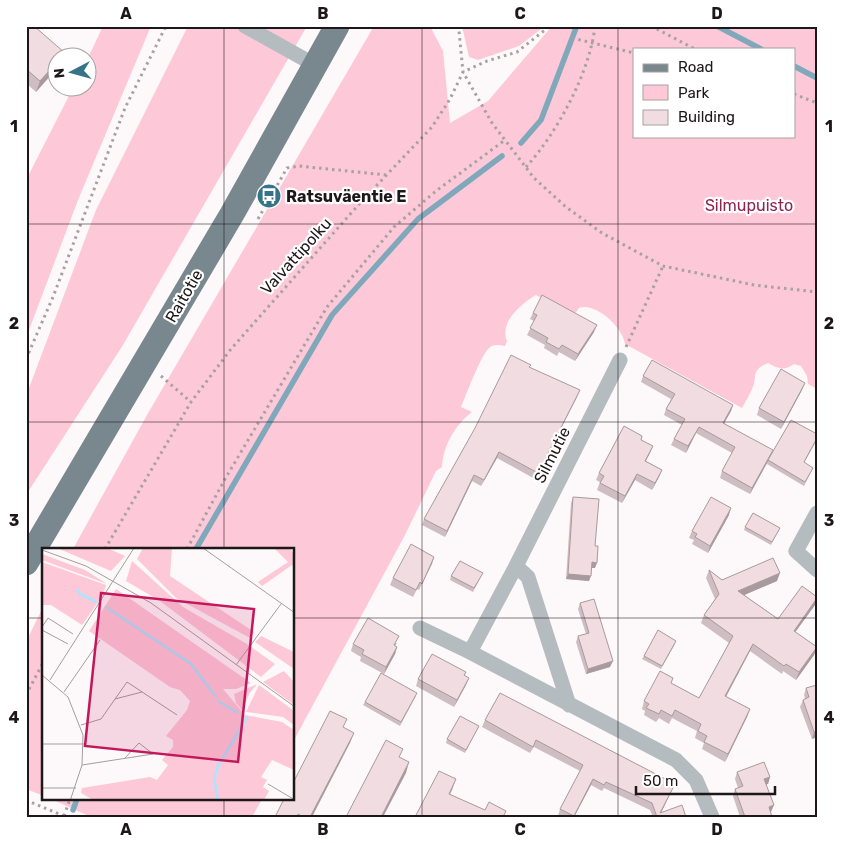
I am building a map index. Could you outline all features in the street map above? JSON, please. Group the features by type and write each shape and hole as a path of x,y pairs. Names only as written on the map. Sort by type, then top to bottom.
{"main road":[{"name":"Raitotie","path":"26,563 146,362 337,26"}],"street":[{"path":"245,26 315,65"},
{"name":"Silmutie","path":"470,652 516,566 620,360"},
{"path":"817,513 796,551 817,570"},
{"path":"516,566 528,577 569,705"},
{"path":"420,628 470,652 676,760 696,780 712,817"}],"path":[{"path":"26,359 53,297 125,108 166,26"},
{"path":"456,26 459,31 464,72 483,108 526,167 566,208 602,232 663,266 754,284 817,292"},
{"path":"464,72 488,61 517,52 550,26"},
{"path":"526,167 544,148 559,122 593,43 595,26"},
{"path":"650,26 693,48"},
{"path":"572,38 633,53"},
{"name":"Valvattipolku","path":"106,548 191,402 231,349 386,175 432,127 464,72"},
{"path":"796,95 817,103"},
{"path":"188,548 225,479 327,307 394,227 436,191 505,140"},
{"path":"258,219 287,168 299,166 386,175"},
{"path":"620,360 663,266"},
{"path":"146,362 191,402"},
{"path":"26,695 42,665"},
{"path":"26,800 65,816 70,800"}],"green space":[{"path":"103,26 151,26 78,200 26,338 26,180 68,98 98,98 98,48 93,48"},
{"path":"188,26 307,26 123,345 26,495 26,396 96,210"},
{"name":"Silmupuisto","path":"374,26 430,26 443,51 450,123 488,101 552,26 817,26 817,389 808,384 807,376 801,366 794,364 787,368 781,368 768,363 757,371 754,385 742,408 625,344 614,324 593,309 579,308 573,316 536,295 530,299 518,308 509,320 506,327 507,341 505,346 496,345 491,347 482,358 461,407 472,412 460,423 451,436 447,444 442,467 436,471 404,537 295,738 295,548 74,548 147,415"},
{"path":"462,26 545,26 519,46 478,60 469,57"},
{"path":"42,609 42,795 26,789 26,642"},
{"path":"53,800 261,800 252,817 91,817"}],"building":[{"path":"26,26 34,26 59,48 48,48 48,72 40,81 26,69"},
{"path":"542,295 597,325 578,354 562,345 559,349 546,342 548,338 530,328 537,315 533,313"},
{"path":"511,355 531,365 529,367 580,390 538,473 499,452 484,480 474,475 447,531 424,519 475,428"},
{"path":"652,360 733,405 723,423 773,450 752,488 722,471 735,447 699,427 688,446 674,439 685,419 666,409 675,394 643,376"},
{"path":"781,369 805,383 784,422 759,408"},
{"path":"791,420 817,434 817,438 804,462 813,468 805,482 768,460"},
{"path":"624,426 642,436 641,440 653,446 645,461 662,470 655,483 637,474 625,496 600,483 604,476 599,473"},
{"path":"573,497 599,499 595,546 598,546 597,563 592,562 591,576 568,574"},
{"path":"711,497 731,508 710,546 695,537 697,534 692,531"},
{"path":"753,513 780,528 772,542 745,527"},
{"path":"411,544 434,557 422,584 420,582 416,590 393,578"},
{"path":"773,558 780,573 738,591 778,619 802,586 817,598 794,631 817,647 799,672 786,664 784,666 753,644 725,696 750,709 728,754 704,742 707,736 698,731 701,724 675,710 672,716 661,710 659,714 646,708 649,704 644,701 660,671 673,678 671,683 699,698 733,636 704,615 719,594 709,570 722,580"},
{"path":"460,561 483,573 474,588 451,576"},
{"path":"594,599 613,661 588,669 578,636 589,633 580,603"},
{"path":"368,618 399,636 394,645 397,647 386,667 362,654 364,650 353,644"},
{"path":"658,630 676,641 662,666 644,656"},
{"path":"432,654 466,672 464,675 469,678 457,700 418,679"},
{"path":"381,673 417,693 401,722 365,702"},
{"path":"817,685 817,731 814,732 803,700 809,697 806,688"},
{"path":"500,693 675,784 660,813 682,805 686,817 657,817 652,803 606,782 604,785 593,779 574,816 560,809 583,765 536,740 533,747 485,720"},
{"path":"330,711 347,719 343,727 354,733 310,817 303,817 298,814 297,817 275,817 284,800 295,800 295,779"},
{"path":"460,716 479,726 466,750 447,739"},
{"path":"386,740 403,749 399,757 409,762 381,817 346,817"},
{"path":"764,762 770,777 764,779 774,805 769,807 772,817 745,817 735,789 743,786 737,772"},
{"path":"439,771 456,779 449,794 485,810 489,802 506,811 503,817 415,817"}],"waterway":[{"path":"717,26 759,48"},
{"path":"521,143 541,120 576,28"},
{"path":"796,67 817,78"},
{"path":"197,548 332,315 418,219 502,156"},
{"path":"73,810 77,800"}],"place":[{"name":"Ratsuväentie E","path":"269,196"}]}
